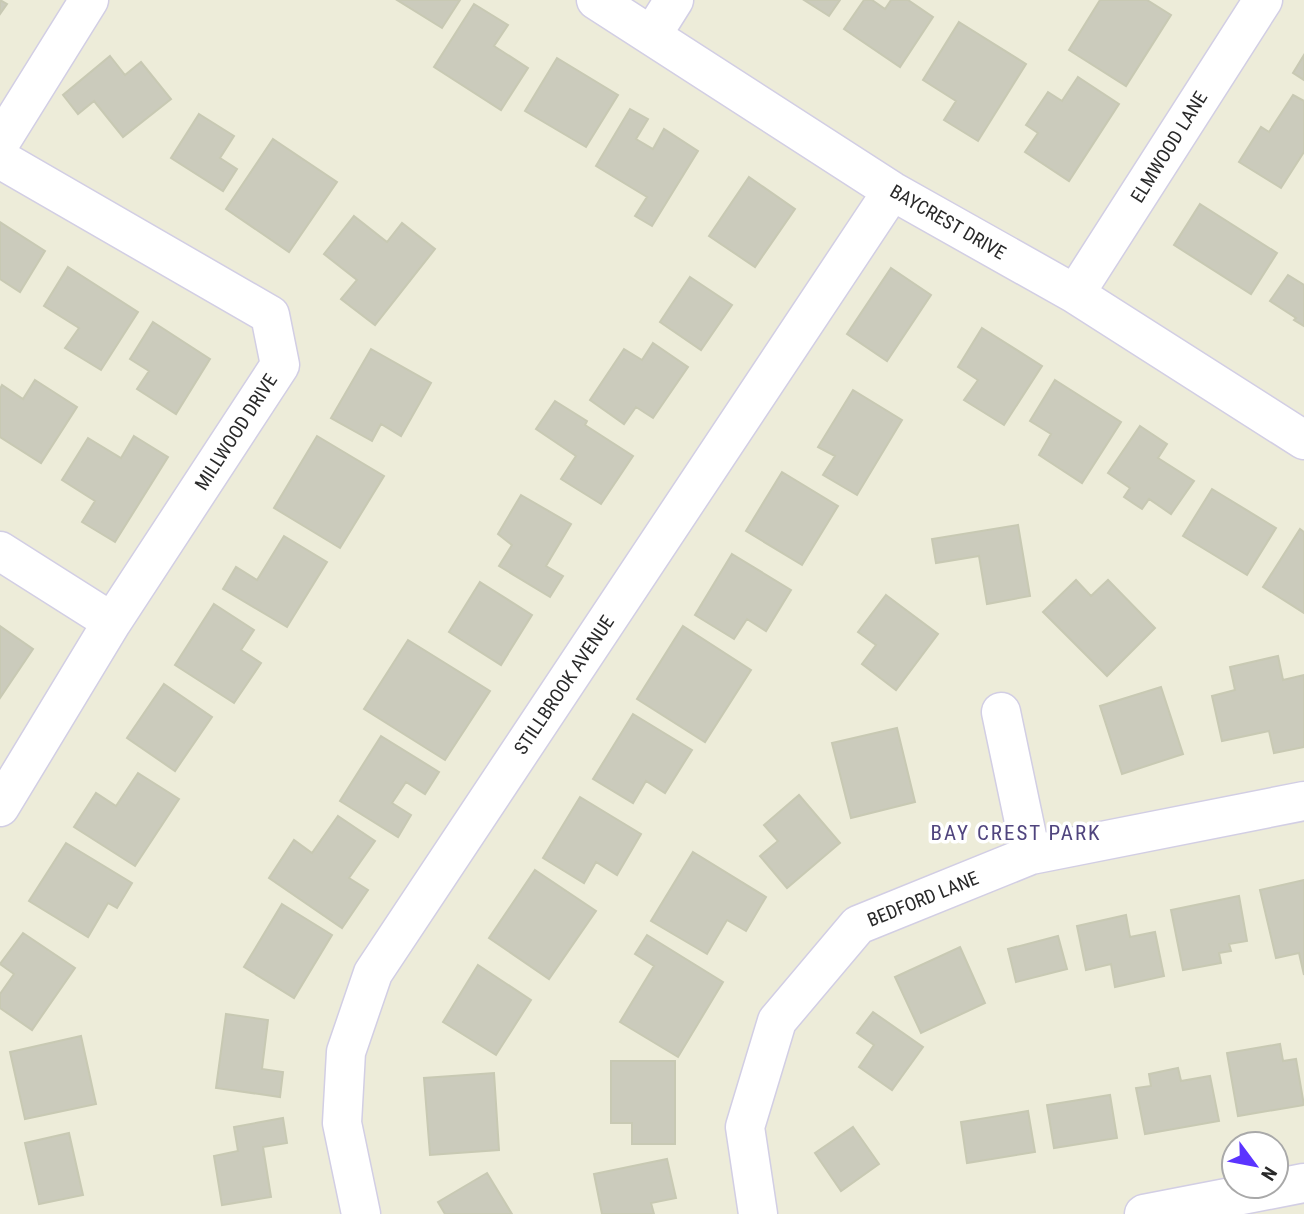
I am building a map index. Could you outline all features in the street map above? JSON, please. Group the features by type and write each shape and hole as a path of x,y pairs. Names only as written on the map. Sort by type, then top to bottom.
{"street":[{"path":"0,143 89,0"},
{"name":"BAYCREST DRIVE","path":"596,0 892,191 1076,294 1304,440"},
{"path":"652,35 674,0"},
{"name":"ELMWOOD LANE","path":"1076,294 1263,0"},
{"name":"MILLWOOD DRIVE","path":"0,159 270,315 280,365 112,622 0,807"},
{"name":"STILLBROOK AVENUE","path":"361,1214 342,1123 346,1052 373,973 892,191"},
{"path":"0,551 112,622"},
{"path":"1001,712 1031,855"},
{"name":"BEDFORD LANE","path":"758,1214 744,1127 777,1021 858,925 1031,855 1304,801"},
{"path":"1144,1214 1304,1183"}],"building":[{"path":"0,0 7,4 0,14"},
{"path":"397,0 460,0 442,28"},
{"path":"804,0 840,0 829,16"},
{"path":"864,0 872,0 885,9 891,0 908,0 933,17 900,67 844,29"},
{"path":"1100,0 1147,0 1171,15 1126,86 1069,50"},
{"path":"474,4 508,25 494,46 528,68 501,110 434,67"},
{"path":"959,22 1026,64 978,141 944,120 956,101 923,80"},
{"path":"1304,55 1304,80 1293,73"},
{"path":"110,56 125,75 141,62 171,99 123,137 94,101 78,114 63,95"},
{"path":"557,58 618,95 586,147 525,111"},
{"path":"1078,77 1119,104 1069,181 1025,152 1038,133 1026,125 1048,92 1062,101"},
{"path":"1293,95 1304,101 1304,152 1281,188 1239,162 1261,127 1269,132"},
{"path":"630,109 648,119 636,139 653,149 664,129 698,151 652,226 635,216 647,197 596,166"},
{"path":"199,114 234,136 220,158 237,169 223,191 171,158"},
{"path":"273,139 337,182 289,252 226,209"},
{"path":"749,177 795,209 755,267 709,236"},
{"path":"1200,204 1277,253 1251,294 1174,245"},
{"path":"354,216 387,242 402,223 435,249 375,325 341,299 357,280 324,254"},
{"path":"0,222 45,251 20,292 0,279"},
{"path":"68,267 138,312 101,370 65,348 79,328 44,306"},
{"path":"891,268 931,295 887,361 847,334"},
{"path":"1288,275 1304,285 1304,326 1270,301"},
{"path":"690,277 732,305 701,350 660,322"},
{"path":"153,322 210,359 176,414 137,389 149,371 130,359"},
{"path":"982,328 1042,366 1004,425 964,400 978,380 958,367"},
{"path":"653,343 688,367 653,418 636,407 624,424 590,400 624,349 642,360"},
{"path":"371,349 431,383 401,436 381,424 372,441 331,418"},
{"path":"35,380 77,407 41,463 0,437 2,385 23,399"},
{"path":"1055,380 1121,422 1082,483 1039,455 1051,434 1030,421"},
{"path":"853,390 902,420 857,495 823,475 835,456 818,447"},
{"path":"555,401 587,421 585,425 633,456 601,504 561,479 576,456 536,429"},
{"path":"1140,426 1167,444 1158,458 1194,481 1171,514 1149,499 1142,509 1124,497 1130,488 1108,473"},
{"path":"134,436 168,457 115,542 82,522 95,501 62,480 88,438 121,458"},
{"path":"317,436 384,476 340,548 274,508"},
{"path":"782,472 838,506 802,565 746,531"},
{"path":"1212,489 1276,528 1247,575 1183,536"},
{"path":"521,495 571,524 546,566 563,576 550,597 499,566 512,545 498,534"},
{"path":"1018,525 1030,596 987,604 979,556 936,563 932,539"},
{"path":"1300,529 1304,532 1304,613 1263,587"},
{"path":"284,536 327,562 287,627 223,589 236,567 257,580"},
{"path":"732,554 791,590 766,631 747,619 734,639 695,615"},
{"path":"1076,580 1091,596 1108,580 1155,628 1107,676 1043,612"},
{"path":"480,582 532,615 501,665 449,632"},
{"path":"886,595 938,634 896,690 862,664 876,645 858,632"},
{"path":"214,604 254,630 241,650 261,663 234,703 175,665"},
{"path":"0,626 33,649 0,698"},
{"path":"683,626 751,670 705,742 637,699"},
{"path":"408,640 490,691 445,760 364,709"},
{"path":"1278,656 1283,680 1304,675 1304,747 1274,753 1269,731 1222,741 1212,696 1235,690 1230,667"},
{"path":"164,684 212,717 175,771 127,738"},
{"path":"1161,687 1183,754 1122,774 1100,706"},
{"path":"633,714 692,750 665,793 646,781 633,803 593,779"},
{"path":"897,728 915,802 851,818 832,743"},
{"path":"381,736 439,772 425,794 406,782 392,803 411,815 398,837 340,801"},
{"path":"138,773 179,799 135,866 74,827 96,793 116,806"},
{"path":"799,795 840,843 787,888 760,856 778,841 764,825"},
{"path":"580,797 641,834 617,875 596,862 584,883 543,858"},
{"path":"338,816 375,841 349,878 368,890 342,928 269,878 294,840 312,853"},
{"path":"66,843 132,883 117,908 108,903 88,937 29,901"},
{"path":"693,852 766,897 746,931 727,920 707,954 651,921"},
{"path":"535,870 596,911 549,979 489,938"},
{"path":"1304,880 1304,975 1299,953 1276,958 1260,890"},
{"path":"1239,896 1247,941 1229,944 1231,951 1219,953 1221,963 1183,970 1171,910"},
{"path":"282,904 332,935 294,998 244,967"},
{"path":"1126,915 1130,937 1155,932 1164,976 1115,987 1111,964 1086,970 1077,926"},
{"path":"23,933 75,968 32,1030 0,1008 0,994 14,974 0,964"},
{"path":"647,935 723,982 678,1057 620,1022 654,966 635,954"},
{"path":"1058,936 1067,969 1016,982 1008,949"},
{"path":"960,947 985,1003 921,1033 895,977"},
{"path":"478,965 531,1000 496,1055 443,1022"},
{"path":"873,1012 923,1047 892,1090 859,1067 874,1045 857,1033"},
{"path":"226,1014 268,1020 262,1069 283,1072 280,1097 216,1088"},
{"path":"81,1036 96,1104 25,1119 10,1052"},
{"path":"1280,1044 1283,1061 1296,1059 1304,1105 1238,1116 1227,1053"},
{"path":"611,1061 675,1061 675,1144 632,1144 632,1123 611,1123"},
{"path":"1178,1068 1181,1081 1210,1076 1219,1121 1145,1134 1136,1088 1151,1086 1149,1074"},
{"path":"494,1073 499,1150 430,1155 424,1078"},
{"path":"1110,1095 1117,1138 1054,1148 1047,1105"},
{"path":"1028,1111 1035,1152 967,1163 961,1122"},
{"path":"283,1118 287,1143 263,1147 271,1197 222,1205 214,1156 238,1151 234,1127"},
{"path":"853,1127 879,1164 841,1191 815,1153"},
{"path":"69,1133 83,1195 39,1204 25,1143"},
{"path":"667,1159 676,1198 651,1203 654,1214 602,1214 594,1174"},
{"path":"487,1173 512,1214 445,1214 438,1202"}],"district":[{"name":"BAY CREST PARK","path":"1016,833"}]}
